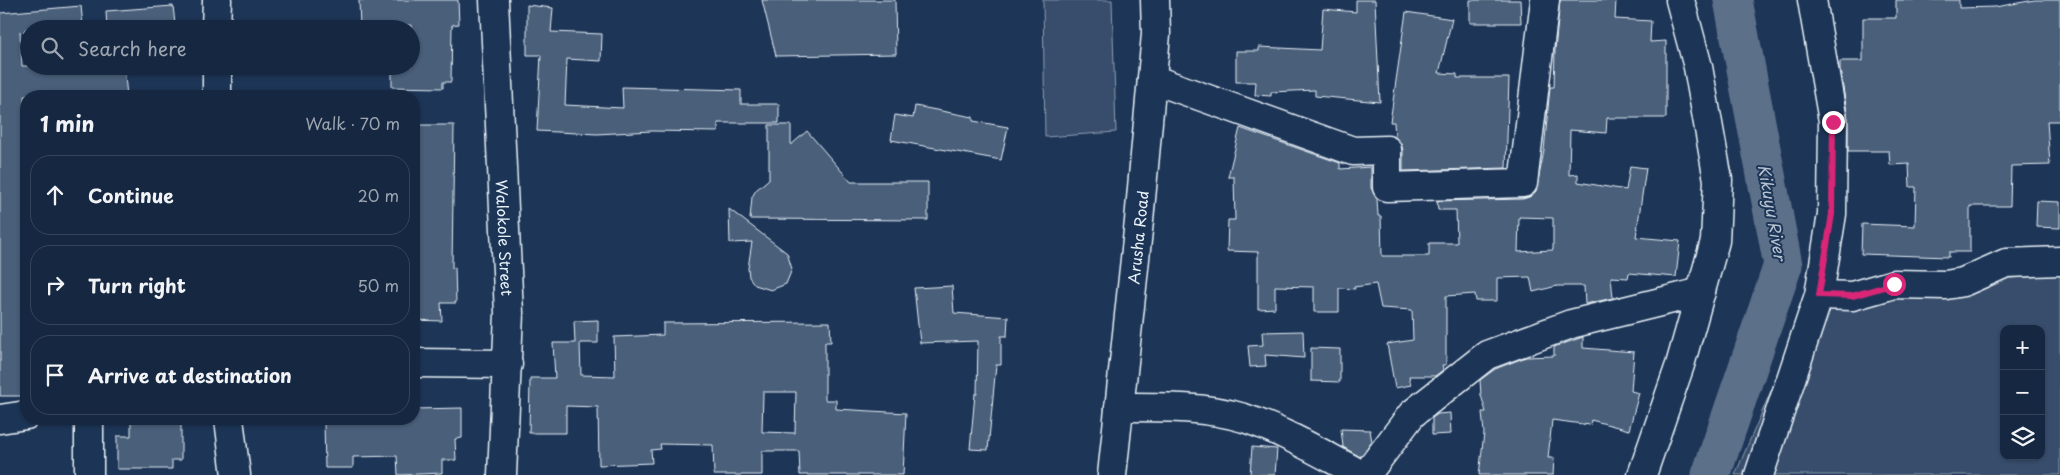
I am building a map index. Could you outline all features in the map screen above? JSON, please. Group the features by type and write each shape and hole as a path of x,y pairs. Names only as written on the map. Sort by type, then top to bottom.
{"main road":[{"path":"216,20 217,0"},
{"name":"Walokole Street","path":"494,0 509,313 502,475"},
{"name":"Arusha Road","path":"1112,475 1152,79 1156,34 1155,0"},
{"path":"1152,79 1352,151 1387,150 1387,187 1523,183 1545,0"},
{"path":"1642,475 1680,365 1715,241 1718,180 1698,67 1680,0"},
{"path":"1759,475 1819,295 1832,214 1833,122 1812,0"},
{"path":"217,75 217,90"},
{"path":"1819,295 1852,296 1894,284 1946,285 1962,282 2006,262 2060,261"},
{"path":"1366,475 1412,414 1487,355 1571,324 1701,292"},
{"path":"420,363 508,364"},
{"path":"1119,407 1170,407 1243,418 1286,435 1351,469 1358,475"},
{"path":"0,419 20,417"},
{"path":"88,425 88,475"},
{"path":"231,425 236,475"}],"shaded area":[{"path":"1043,0 1112,0 1116,132 1045,137"},
{"path":"2060,275 2060,475 1735,475 1814,290"}],"building":[{"path":"359,0 458,0 459,24 452,25 451,82 443,82 443,88 392,87 392,75 420,75 420,20 360,20"},
{"path":"762,0 895,0 896,54 776,56"},
{"path":"1356,0 1375,0 1380,102 1315,96 1315,90 1271,92 1271,96 1255,95 1256,82 1236,82 1236,51 1259,51 1259,47 1320,50 1323,9 1356,12"},
{"path":"1470,0 1520,0 1521,23 1470,23"},
{"path":"1560,0 1616,0 1615,19 1651,21 1650,42 1666,41 1666,118 1607,118 1606,133 1570,130 1569,175 1578,174 1578,182 1626,190 1630,166 1646,168 1636,237 1680,241 1676,277 1629,273 1628,278 1611,277 1613,298 1585,304 1584,286 1557,286 1533,292 1530,277 1497,278 1497,301 1476,301 1475,294 1446,296 1446,365 1442,365 1443,370 1435,376 1409,376 1411,385 1395,388 1387,344 1413,340 1412,310 1381,308 1376,284 1354,287 1355,289 1339,288 1339,312 1314,312 1314,287 1275,286 1275,308 1258,309 1258,252 1227,251 1228,220 1235,220 1234,177 1228,177 1240,128 1340,163 1340,169 1371,167 1371,188 1377,199 1378,216 1381,216 1382,256 1429,256 1429,243 1457,243 1456,210 1438,210 1437,201 1523,199 1531,196 1536,191 1544,151 1550,87 1554,87 1555,50","holes":["1519,217 1553,218 1553,250 1518,252"]},
{"path":"1896,0 1959,0 1959,8 1995,7 2035,0 2060,0 2060,121 2047,121 2050,165 2011,166 2010,206 1970,206 1970,252 1949,252 1949,257 1861,254 1862,224 1915,226 1916,187 1910,187 1909,164 1890,165 1889,151 1848,151 1848,118 1840,69 1840,61 1863,61 1863,18 1896,18"},
{"path":"527,5 553,8 551,32 602,34 601,61 567,59 565,105 623,108 622,87 741,90 741,104 779,104 779,123 718,123 718,132 652,131 597,134 537,131 541,55 527,55"},
{"path":"81,6 82,20 20,20 20,75 125,75 126,90 20,90 20,396 0,396 0,13"},
{"path":"173,6 175,20 106,20 106,11"},
{"path":"1406,12 1452,19 1439,73 1457,74 1457,78 1509,78 1506,168 1403,171 1403,150 1401,143 1395,137 1394,122 1390,122"},
{"path":"915,106 973,117 973,121 1008,127 1001,160 891,140 895,115 913,118"},
{"path":"420,125 454,125 452,268 455,267 456,303 441,303 442,321 420,320"},
{"path":"769,125 791,125 791,145 807,131 851,182 928,182 928,220 750,219 752,197 756,190 769,179"},
{"path":"2037,201 2060,202 2060,228 2036,227"},
{"path":"729,209 787,253 792,269 786,284 771,290 755,285 749,277 748,268 752,242 730,243"},
{"path":"952,286 954,313 1008,317 1007,336 1001,336 1001,365 996,365 988,450 970,449 975,394 977,394 978,341 920,343 914,288"},
{"path":"598,320 598,343 580,343 581,375 615,376 614,337 663,335 663,323 830,322 831,342 825,342 825,400 836,400 836,409 906,413 903,475 800,475 799,451 762,451 762,475 714,475 713,445 660,444 661,449 651,450 652,463 599,465 598,407 566,406 566,433 529,433 530,378 555,378 553,343 575,343 574,321","holes":["763,392 796,392 795,433 762,432"]},
{"path":"1303,331 1304,358 1265,355 1266,366 1250,367 1248,346 1263,345 1262,332"},
{"path":"1583,337 1583,348 1634,352 1631,391 1639,393 1629,430 1591,420 1590,425 1552,420 1548,458 1554,458 1553,475 1479,475 1484,433 1482,412 1486,412 1481,395 1480,380 1495,369 1526,357 1554,356 1554,347"},
{"path":"1311,348 1340,349 1340,382 1311,381"},
{"path":"462,408 462,438 455,439 456,460 442,460 442,473 398,475 397,456 353,457 353,468 325,468 324,425 420,425 420,409"},
{"path":"1450,413 1451,434 1432,435 1432,418 1438,414"},
{"path":"131,425 181,425 181,460 172,460 172,469 117,469 117,436 131,436"},
{"path":"1341,429 1370,430 1372,442 1360,457 1343,447"},
{"path":"1252,447 1277,449 1275,475 1250,475"}],"waterway":[{"name":"Kikuyu River","path":"1711,475 1783,265 1733,0"}],"route":[{"path":"1833,122 1832,214 1819,295 1852,296 1870,289 1894,284"}]}
